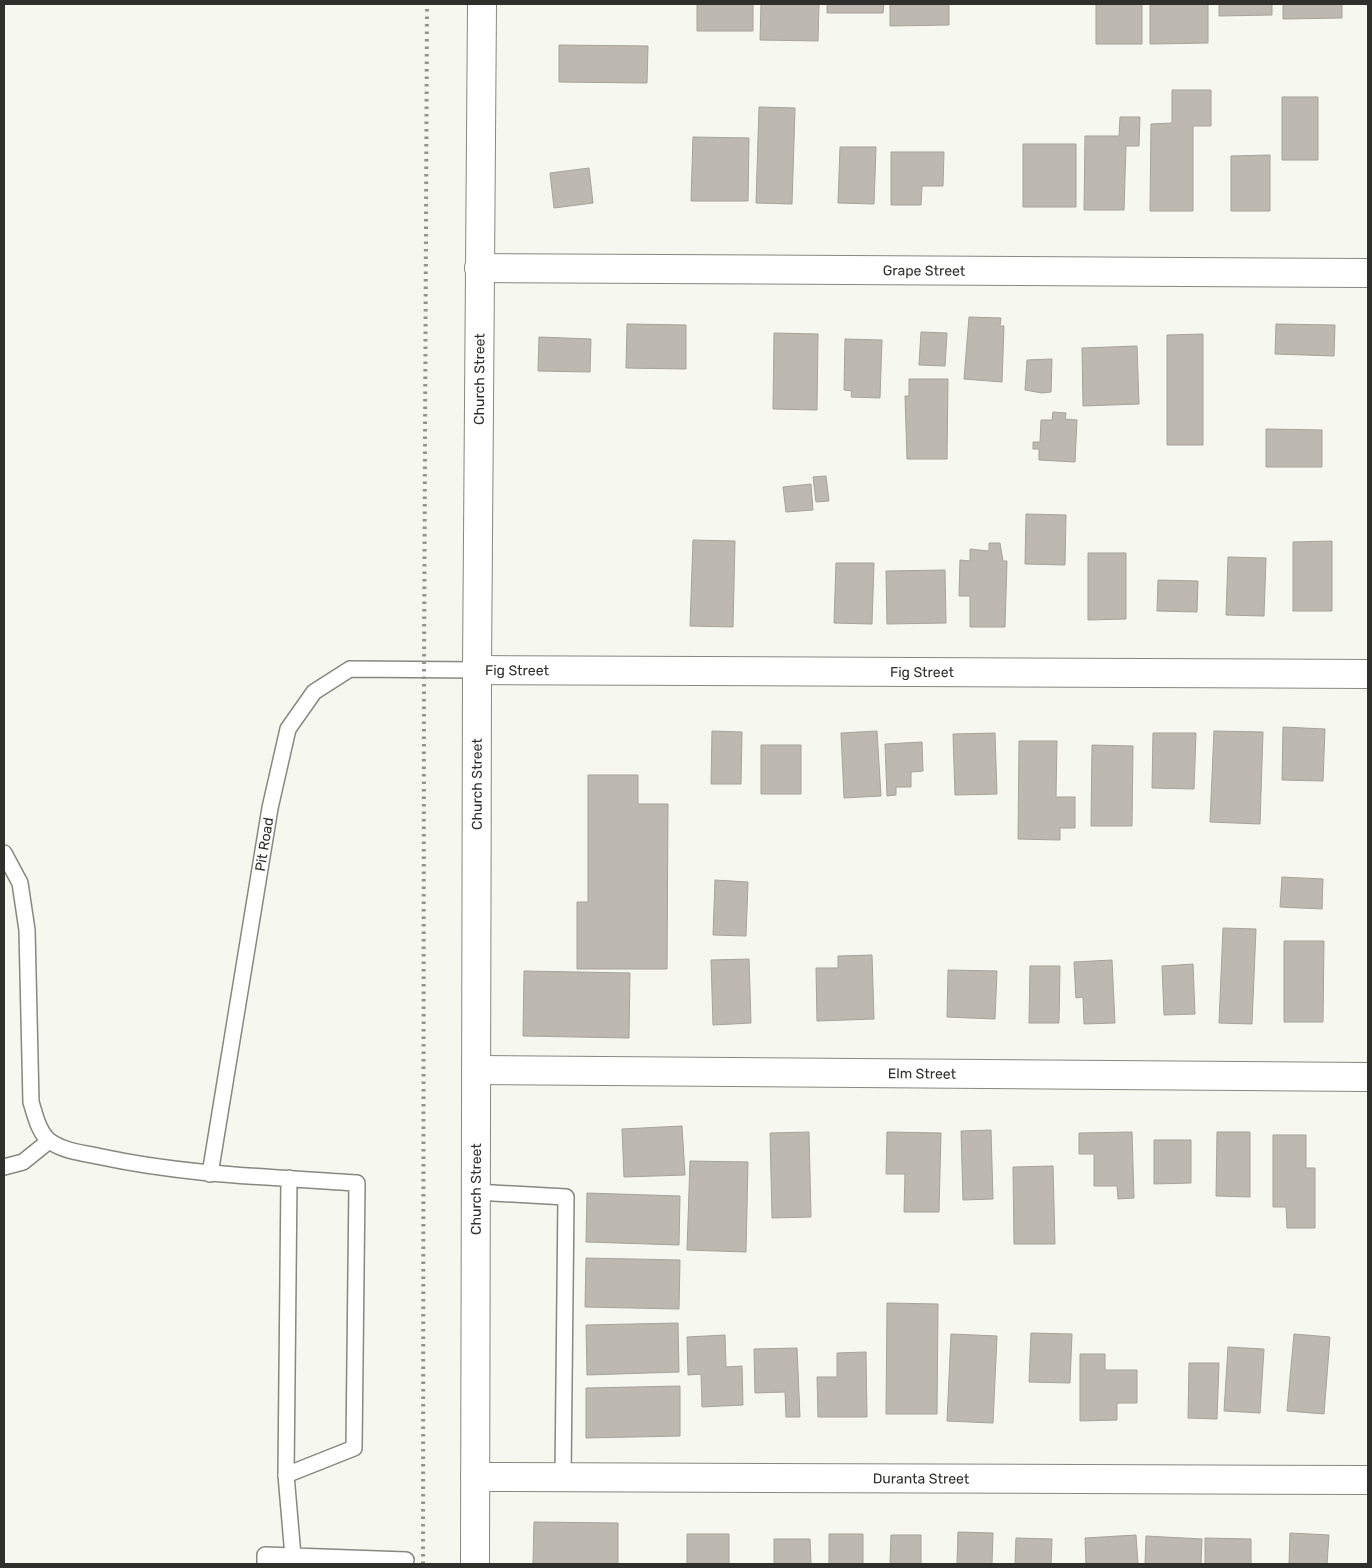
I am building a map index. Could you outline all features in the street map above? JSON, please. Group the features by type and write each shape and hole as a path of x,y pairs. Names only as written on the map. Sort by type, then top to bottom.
{"street":[{"name":"Church Street","path":"475,1564 477,670 482,4"},
{"name":"Grape Street","path":"479,268 1368,273"},
{"name":"Fig Street","path":"477,670 1368,674"},
{"name":"Elm Street","path":"476,1070 1368,1077"},
{"name":"Duranta Street","path":"475,1477 1368,1480"}],"lane":[{"name":"Pit Road","path":"210,1174 270,808 288,729 314,692 350,669 477,670"},
{"path":"4,853 20,883 27,930 31,1102 37,1122 49,1141 65,1150 124,1162 210,1174 356,1183 354,1448 286,1475"},
{"path":"4,1167 23,1162 49,1141"},
{"path":"289,1178 286,1475 293,1556"},
{"path":"476,1192 566,1197 563,1477"},
{"path":"265,1564 265,1554 406,1560"}],"building":[{"path":"697,4 753,4 753,31 697,31"},
{"path":"761,4 819,4 818,41 760,40"},
{"path":"827,4 884,4 883,13 827,13"},
{"path":"890,4 949,4 949,25 890,26"},
{"path":"1096,4 1142,4 1142,44 1096,44"},
{"path":"1150,4 1208,4 1208,43 1150,44"},
{"path":"1219,4 1272,4 1272,15 1219,16"},
{"path":"1283,4 1342,4 1342,18 1283,19"},
{"path":"559,45 648,46 647,83 559,82"},
{"path":"1172,90 1211,90 1211,126 1193,126 1193,211 1150,211 1151,124 1172,123"},
{"path":"1282,97 1318,97 1318,160 1282,160"},
{"path":"759,107 795,108 792,204 756,203"},
{"path":"1120,117 1140,117 1139,146 1126,146 1124,210 1084,210 1085,136 1119,136"},
{"path":"693,137 749,138 748,201 691,201"},
{"path":"1023,144 1076,144 1076,207 1023,207"},
{"path":"840,147 876,147 874,204 838,203"},
{"path":"891,152 944,152 943,186 922,186 921,205 891,205"},
{"path":"1270,155 1270,211 1231,211 1231,156"},
{"path":"589,168 593,203 554,208 550,173"},
{"path":"969,317 1001,318 1000,326 1004,326 1002,382 964,379"},
{"path":"627,324 686,325 686,369 626,368"},
{"path":"1276,324 1335,325 1334,356 1275,354"},
{"path":"921,332 947,333 945,366 919,365"},
{"path":"774,333 818,334 817,410 773,409"},
{"path":"1203,334 1203,445 1167,445 1167,335"},
{"path":"539,337 591,339 590,372 538,371"},
{"path":"845,339 882,340 880,398 851,397 852,391 844,390"},
{"path":"1137,346 1139,404 1083,406 1082,348"},
{"path":"1052,359 1051,392 1042,393 1025,390 1027,360"},
{"path":"909,379 948,379 947,459 907,459 905,396 909,396"},
{"path":"1053,412 1066,413 1065,419 1077,420 1075,462 1039,460 1039,449 1033,449 1033,442 1040,442 1041,420 1052,420"},
{"path":"1266,429 1322,430 1322,467 1266,467"},
{"path":"826,476 829,501 816,502 813,477"},
{"path":"811,484 813,510 786,512 783,487"},
{"path":"1026,514 1066,515 1065,565 1025,564"},
{"path":"693,540 735,541 733,627 690,626"},
{"path":"1332,541 1332,611 1293,611 1293,542"},
{"path":"989,543 1000,543 1003,561 1007,561 1005,627 970,627 970,596 959,596 960,560 970,561 970,549 989,551"},
{"path":"1088,553 1126,553 1126,619 1088,620"},
{"path":"1228,557 1266,558 1264,616 1226,615"},
{"path":"836,563 874,563 872,624 834,623"},
{"path":"945,570 946,623 887,624 886,571"},
{"path":"1158,580 1198,581 1197,612 1157,611"},
{"path":"1283,727 1325,729 1323,781 1282,780"},
{"path":"712,731 742,732 741,784 711,784"},
{"path":"877,731 881,796 844,798 841,733"},
{"path":"1214,731 1263,732 1260,824 1210,822"},
{"path":"995,733 997,794 955,795 953,734"},
{"path":"1153,733 1196,733 1194,789 1152,788"},
{"path":"1019,741 1057,741 1056,797 1075,797 1075,828 1060,828 1060,840 1018,839"},
{"path":"922,742 923,771 911,772 911,787 896,787 896,795 887,796 885,744"},
{"path":"761,745 801,745 801,794 761,794"},
{"path":"1092,745 1133,746 1132,826 1091,826"},
{"path":"588,775 638,775 638,804 668,804 667,969 577,969 577,902 588,902"},
{"path":"1282,877 1323,879 1322,909 1280,907"},
{"path":"715,880 748,882 746,936 713,935"},
{"path":"1223,928 1256,929 1252,1024 1219,1023"},
{"path":"1284,941 1324,941 1323,1022 1284,1022"},
{"path":"872,955 874,1019 817,1021 816,968 838,968 838,956"},
{"path":"749,959 751,1023 713,1025 711,960"},
{"path":"1112,960 1115,1023 1084,1024 1083,997 1076,998 1074,962"},
{"path":"1193,964 1195,1014 1164,1015 1162,966"},
{"path":"1030,966 1060,966 1059,1023 1029,1023"},
{"path":"948,970 997,971 995,1019 947,1017"},
{"path":"524,971 630,973 629,1038 523,1036"},
{"path":"682,1126 685,1175 624,1177 622,1129"},
{"path":"991,1130 993,1199 963,1200 961,1131"},
{"path":"809,1132 811,1217 772,1218 770,1133"},
{"path":"887,1132 941,1133 939,1212 904,1212 905,1174 886,1174"},
{"path":"1132,1132 1134,1198 1118,1199 1117,1186 1094,1186 1094,1154 1079,1154 1079,1133"},
{"path":"1217,1132 1250,1132 1250,1197 1216,1196"},
{"path":"1273,1135 1306,1135 1306,1168 1315,1168 1315,1228 1287,1228 1286,1207 1273,1207"},
{"path":"1154,1140 1191,1140 1191,1183 1154,1184"},
{"path":"690,1161 748,1162 746,1252 687,1250"},
{"path":"1053,1166 1055,1244 1014,1244 1013,1167"},
{"path":"587,1193 680,1196 679,1245 586,1242"},
{"path":"586,1258 680,1260 679,1309 585,1307"},
{"path":"887,1303 938,1304 937,1414 886,1414"},
{"path":"678,1323 679,1372 587,1375 586,1325"},
{"path":"1031,1333 1072,1334 1070,1383 1029,1382"},
{"path":"951,1334 997,1336 993,1423 947,1421"},
{"path":"1294,1334 1330,1337 1324,1414 1287,1411"},
{"path":"725,1335 726,1367 742,1366 743,1405 702,1407 701,1374 688,1375 687,1337"},
{"path":"1228,1347 1264,1349 1260,1413 1224,1411"},
{"path":"797,1348 800,1417 786,1417 785,1392 755,1393 754,1349"},
{"path":"866,1352 867,1417 818,1417 817,1377 837,1377 837,1353"},
{"path":"1080,1354 1105,1354 1105,1370 1137,1370 1137,1403 1117,1403 1117,1420 1080,1421"},
{"path":"1189,1363 1219,1363 1217,1419 1188,1418"},
{"path":"680,1386 680,1436 586,1438 586,1388"},
{"path":"534,1522 618,1523 618,1564 533,1564"},
{"path":"958,1532 993,1533 992,1564 957,1564"},
{"path":"1290,1533 1329,1535 1327,1564 1289,1564"},
{"path":"687,1534 729,1534 729,1564 687,1564"},
{"path":"829,1534 863,1534 863,1564 829,1564"},
{"path":"891,1535 921,1535 921,1564 890,1564"},
{"path":"1136,1535 1138,1564 1086,1564 1085,1538"},
{"path":"1146,1536 1202,1539 1201,1564 1145,1564"},
{"path":"1016,1538 1052,1539 1051,1564 1015,1564"},
{"path":"1205,1538 1251,1539 1251,1564 1205,1564"},
{"path":"774,1539 810,1539 811,1564 774,1564"}],"railway":[{"path":"423,1564 427,4"}]}
